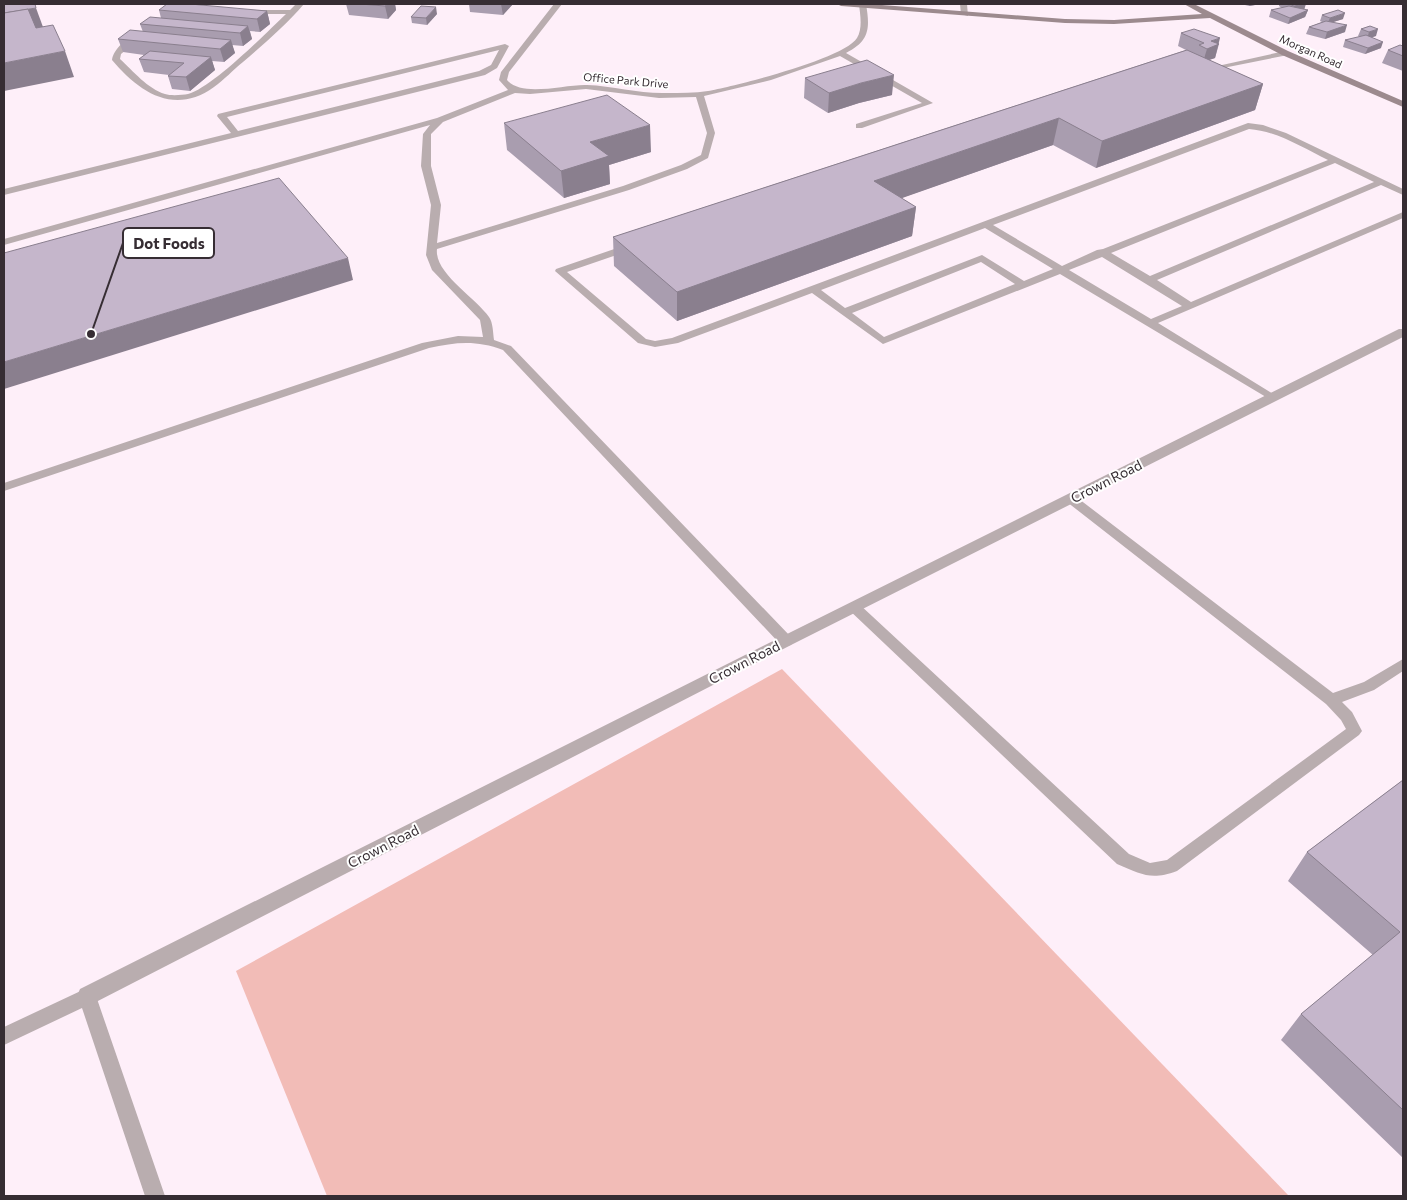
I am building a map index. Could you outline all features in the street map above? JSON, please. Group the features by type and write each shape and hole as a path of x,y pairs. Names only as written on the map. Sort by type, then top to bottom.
{"street":[{"path":"841,4 1065,21 1104,22 1210,16"},
{"name":"Morgan Road","path":"1188,4 1285,53 1403,104"},
{"name":"Crown Road","path":"87,996 786,641 1403,332"}],"lane":[{"path":"140,35 117,53 116,60 148,89 165,97 190,96 210,86 264,40 300,4"},
{"path":"4,242 440,120 515,90 503,80 505,72 558,4"},
{"path":"963,4 965,14"},
{"name":"Office Park Drive","path":"515,90 528,91 576,87 666,96 699,94 811,65 841,54 860,41 866,17 863,5"},
{"path":"244,12 291,12"},
{"path":"4,192 482,73 494,66 505,46 221,116 236,134"},
{"path":"1201,70 1219,68 1285,53"},
{"path":"841,54 930,103 859,126"},
{"path":"431,248 626,188 684,167 705,156 711,133 699,94"},
{"path":"440,120 427,134 426,166 436,205 431,255 436,268 485,319 489,340"},
{"path":"644,243 560,272 642,341 655,344 674,341 813,290 1248,126 1260,127 1283,135 1403,192"},
{"path":"813,290 883,341 1334,160"},
{"path":"1149,280 1381,182"},
{"path":"1150,324 1403,216"},
{"path":"985,224 1271,397"},
{"path":"1101,252 1190,306"},
{"path":"844,312 982,258 1022,284"},
{"path":"4,487 426,345 463,338 489,340 507,348 786,641"},
{"path":"854,608 1123,859 1150,870 1171,866 1354,732 1347,716 1331,700 1071,499"},
{"path":"1331,700 1369,686 1403,664"},
{"path":"4,1036 87,996 155,1196"}],"shaded area":[{"path":"782,669 1289,1196 327,1196 236,971"}],"building":[{"path":"4,4 35,4 36,8 4,13"},
{"path":"167,4 190,4 267,11 257,19 159,10"},
{"path":"360,4 388,4 385,6"},
{"path":"1289,4 1306,4 1294,6"},
{"path":"421,6 436,7 426,18 411,17"},
{"path":"1289,6 1308,10 1290,18 1271,10"},
{"path":"28,9 36,28 53,25 65,51 4,63 4,13"},
{"path":"1338,10 1345,13 1330,18 1322,15"},
{"path":"150,17 248,26 240,33 140,24"},
{"path":"1326,21 1347,25 1327,32 1309,27"},
{"path":"1370,26 1378,29 1369,32 1361,29"},
{"path":"1194,29 1220,38 1211,41 1219,44 1207,49 1199,45 1204,43 1181,33"},
{"path":"130,30 231,40 220,49 118,39"},
{"path":"1366,35 1383,42 1368,48 1345,40"},
{"path":"1400,45 1403,46 1403,56 1388,50"},
{"path":"1187,50 1263,84 1102,141 1059,118 874,181 916,207 677,292 613,237"},
{"path":"150,51 211,57 186,77 168,76 184,63 139,59"},
{"path":"867,60 894,75 829,93 805,78"},
{"path":"607,95 650,125 590,142 609,156 561,171 504,123"},
{"path":"279,178 348,258 4,362 4,253"},
{"path":"1403,780 1403,1110 1301,1014 1400,932 1307,852"}],"place":[{"name":"Dot Foods","path":"91,334"}]}
